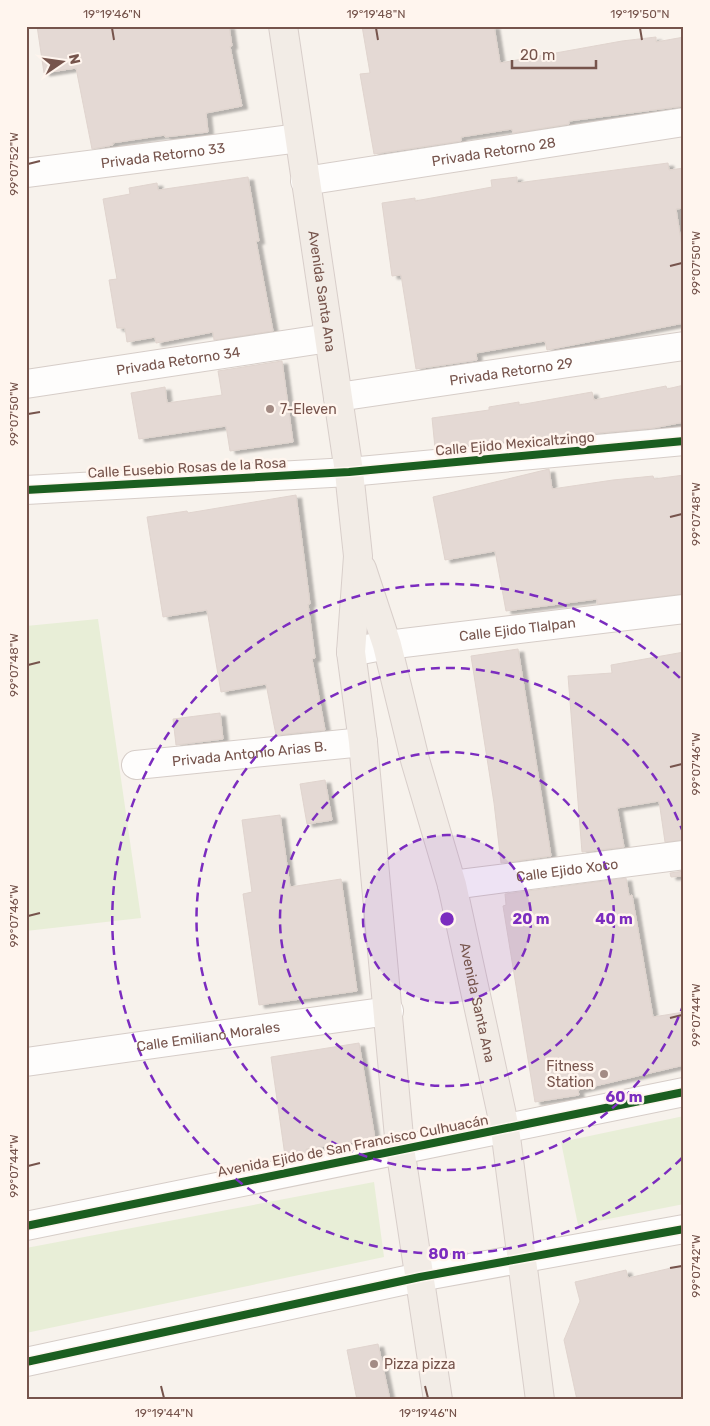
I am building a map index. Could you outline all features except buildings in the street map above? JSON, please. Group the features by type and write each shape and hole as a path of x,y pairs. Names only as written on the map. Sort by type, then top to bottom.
{"main road":[{"name":"Avenida Santa Ana","path":"283,26 349,472 358,556 352,652 363,742 400,1148 438,1400"},
{"name":"Avenida Santa Ana","path":"358,556 387,645 415,760 452,885 505,1128 540,1400"}],"street":[{"name":"Privada Retorno 28","path":"305,181 684,122"},
{"name":"Privada Retorno 33","path":"26,173 299,138"},
{"name":"Privada Retorno 34","path":"26,384 329,338"},
{"name":"Privada Retorno 29","path":"338,397 684,346"},
{"name":"Calle Ejido Mexicaltzingo","path":"349,472 684,441"},
{"name":"Calle Eusebio Rosas de la Rosa","path":"26,490 349,472"},
{"name":"Calle Ejido Tlalpan","path":"352,652 387,645 684,609"},
{"name":"Privada Antonio Arias B.","path":"136,765 363,742"},
{"name":"Calle Ejido Xoco","path":"452,885 684,856"},
{"name":"Calle Emiliano Morales","path":"26,1062 389,1012"},
{"name":"Avenida Ejido de San Francisco Culhuacán","path":"26,1226 400,1148 684,1092"},
{"path":"26,1362 420,1277 684,1229"}],"green space":[{"path":"98,619 141,918 26,931 26,626"},
{"path":"684,1116 684,1204 578,1225 561,1142"},
{"path":"374,1182 384,1257 26,1333 26,1248"}],"cycle path":[{"path":"26,490 349,472 684,441"},
{"path":"26,1226 684,1092"},
{"path":"26,1362 420,1277 684,1229"}],"place":[{"name":"7-Eleven","path":"270,409"},
{"name":"Fitness Station","path":"604,1074"},
{"name":"Pizza pizza","path":"374,1364"}]}
